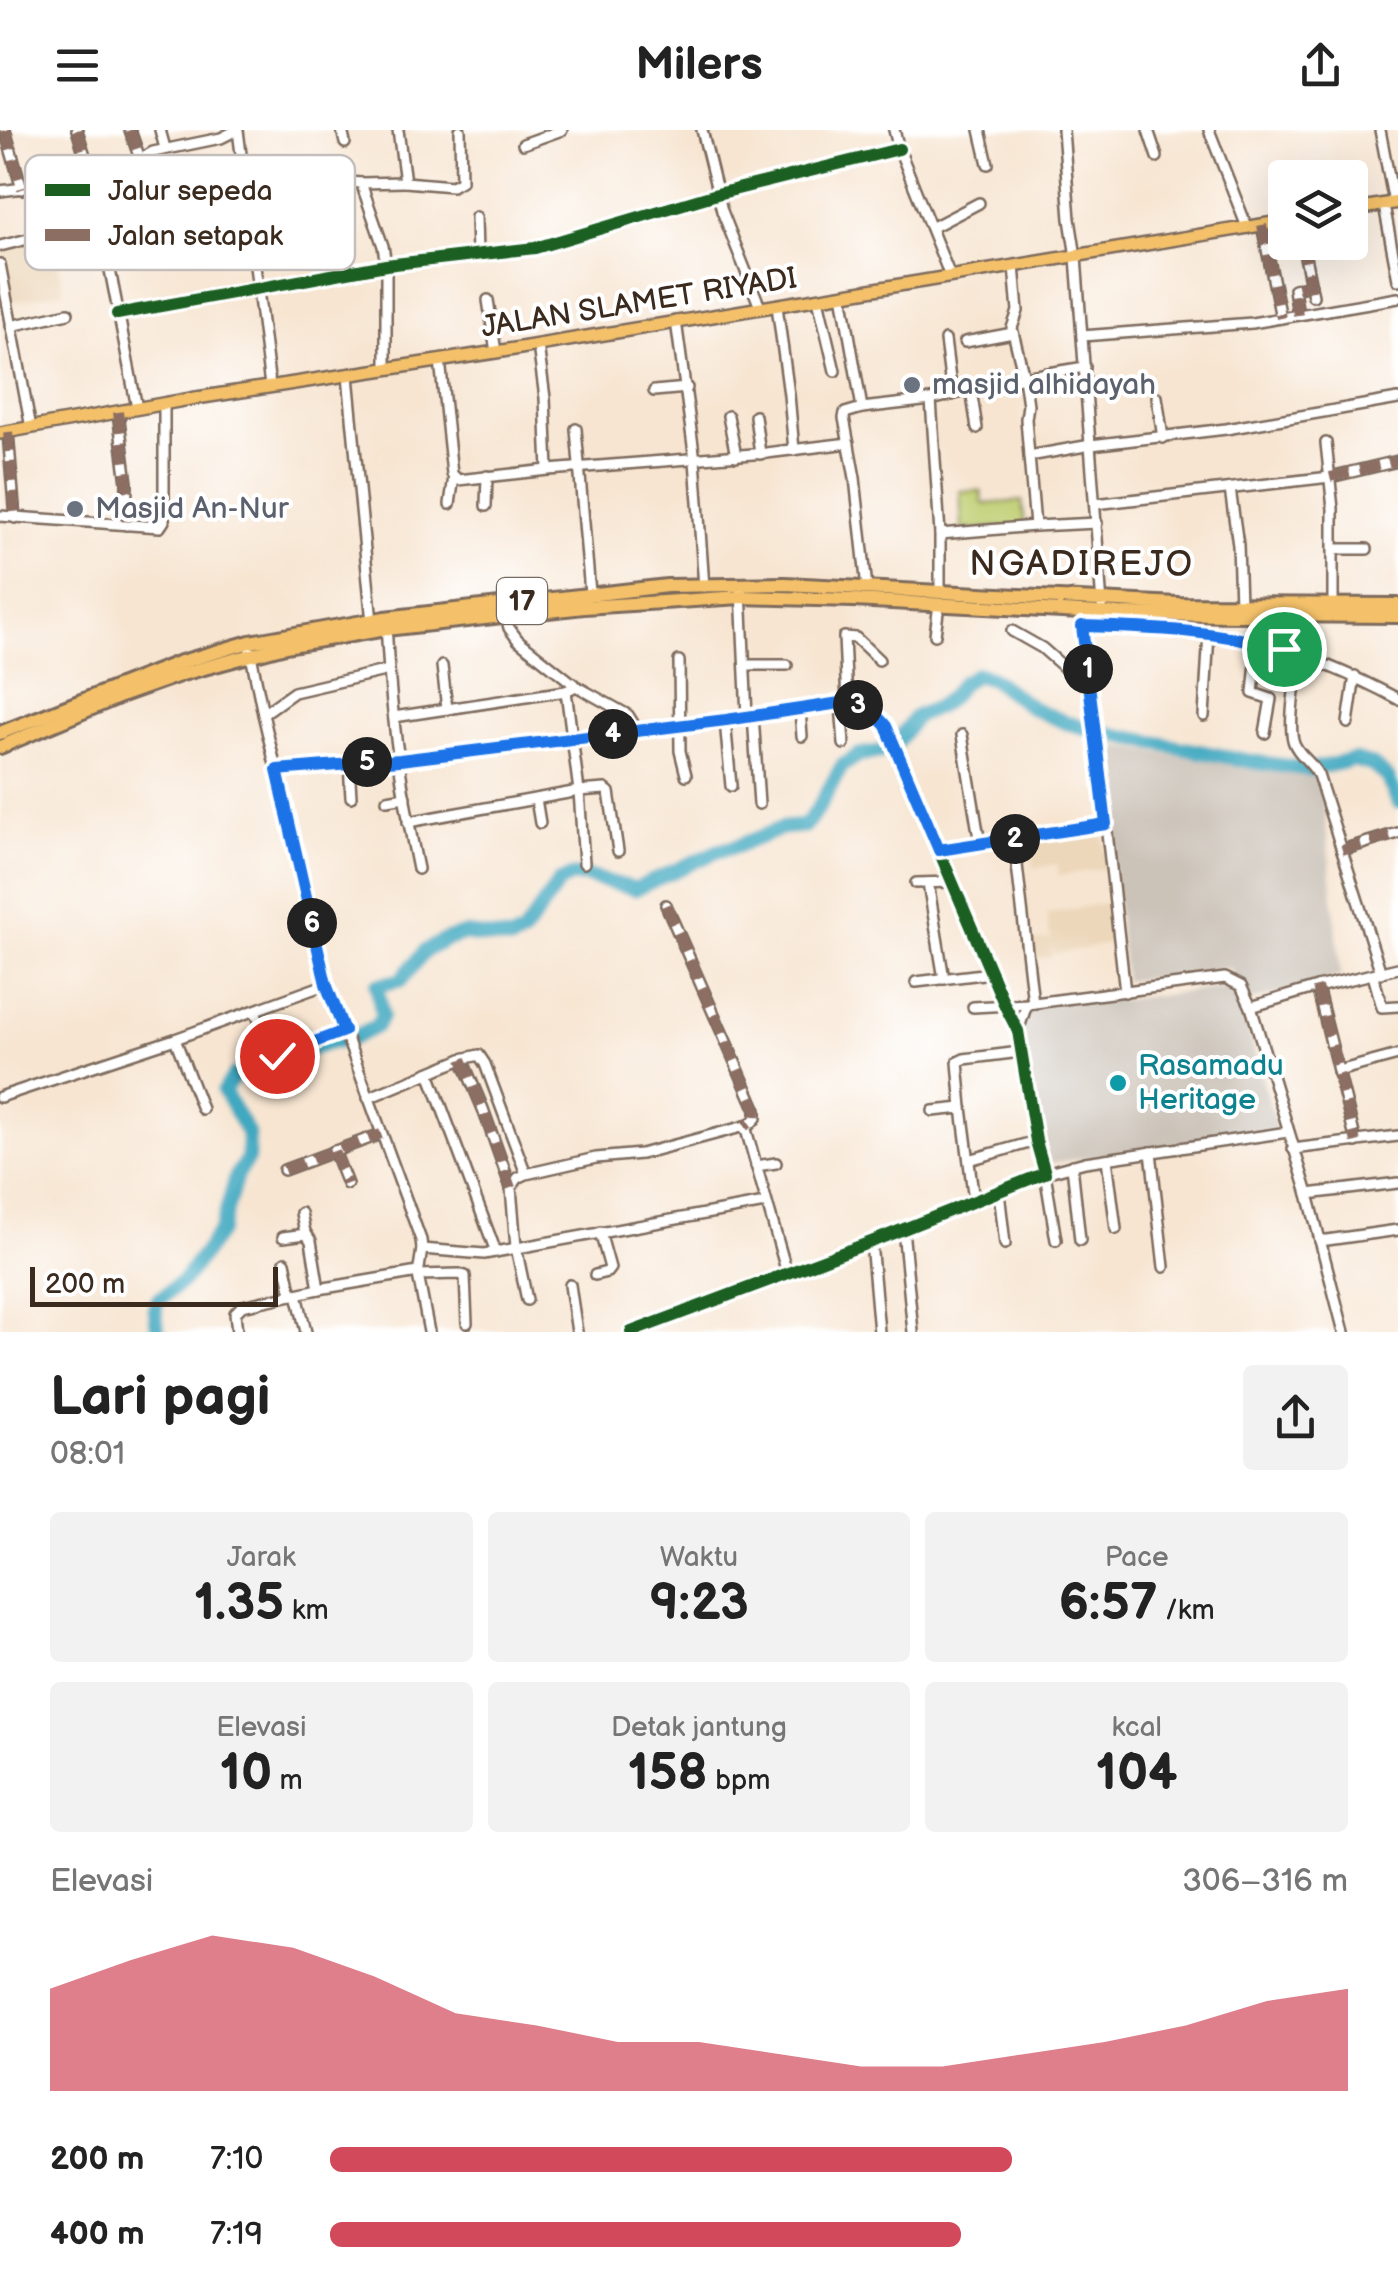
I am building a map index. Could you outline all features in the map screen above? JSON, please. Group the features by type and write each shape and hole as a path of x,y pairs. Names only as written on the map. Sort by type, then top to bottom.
{"highway":[{"name":"17","path":"0,734 178,662 296,644 379,624 590,594 704,584 741,590 940,598"},
{"name":"17","path":"379,624 705,599 741,590 866,588 1082,612 1102,606 1398,605"},
{"name":"17","path":"1102,606 1290,616 1398,616"},
{"name":"17","path":"0,747 250,648"}],"main road":[{"name":"JALAN SLAMET RIYADI","path":"4,433 1268,223"}],"street":[{"path":"5,130 22,189"},
{"path":"76,130 84,155"},
{"path":"130,130 138,155"},
{"path":"160,130 164,148"},
{"path":"150,155 237,130 240,155"},
{"path":"342,130 345,143"},
{"path":"398,130 405,182"},
{"path":"355,183 459,184 460,130"},
{"path":"523,144 562,130"},
{"path":"702,130 717,194 760,307"},
{"path":"894,130 950,276"},
{"path":"980,130 988,164"},
{"path":"1063,130 1102,606"},
{"path":"1148,130 1157,157"},
{"path":"1209,130 1248,228"},
{"path":"1380,130 1392,203 1398,280"},
{"path":"117,314 386,265 535,248 717,194 899,149"},
{"path":"360,183 386,265 386,369"},
{"path":"0,192 25,189"},
{"path":"931,228 979,202"},
{"path":"476,217 477,254"},
{"path":"1262,224 1281,318"},
{"path":"0,246 25,240"},
{"path":"1298,315 1294,289 1312,290 1306,260"},
{"path":"0,264 31,428"},
{"path":"1014,266 1018,311 1012,328 1028,405 1035,526"},
{"path":"109,270 137,408"},
{"path":"254,270 270,386"},
{"path":"842,294 862,408"},
{"path":"818,298 834,372"},
{"path":"1082,336 1281,318 1398,298"},
{"path":"488,300 496,352"},
{"path":"777,306 794,450"},
{"path":"11,326 68,313"},
{"path":"676,322 695,460 705,599"},
{"path":"965,342 1013,333"},
{"path":"945,340 952,395"},
{"path":"538,345 548,470"},
{"path":"440,360 454,477 450,504"},
{"path":"866,588 856,478 844,414 1085,368"},
{"path":"348,376 379,624 418,869"},
{"path":"654,391 687,388"},
{"path":"971,390 977,428"},
{"path":"1157,398 1162,438"},
{"path":"1030,456 1226,429 1398,399"},
{"path":"931,400 940,534 940,598 935,635"},
{"path":"0,516 157,528 162,525 164,404"},
{"path":"118,412 127,483 126,525"},
{"path":"728,416 736,456"},
{"path":"755,416 760,454"},
{"path":"576,429 590,594"},
{"path":"4,433 15,518"},
{"path":"454,477 458,480 695,460 849,443"},
{"path":"1326,444 1334,549 1333,605"},
{"path":"1095,504 1330,477 1398,461"},
{"path":"486,506 487,476"},
{"path":"1230,490 1238,545 1240,604"},
{"path":"940,534 1097,524"},
{"path":"1334,549 1366,549"},
{"path":"741,590 744,665 759,804"},
{"path":"1125,992 1082,612 1258,642 1355,676 1398,699"},
{"path":"506,616 514,635 571,689 628,715 638,731"},
{"path":"1290,616 1294,652 1292,734 1297,749 1316,770 1377,974 1383,1008 1398,1006"},
{"path":"1012,631 1033,641 1090,690"},
{"path":"1204,716 1210,632"},
{"path":"844,744 844,637 856,638 879,660"},
{"path":"1258,642 1252,693 1271,699 1265,733"},
{"path":"250,648 326,984 422,1252 418,1273 429,1332"},
{"path":"679,661 678,725 686,775"},
{"path":"744,665 787,666"},
{"path":"442,666 447,709"},
{"path":"263,714 294,692 389,670"},
{"path":"1348,723 1355,676"},
{"path":"394,717 571,689"},
{"path":"571,689 584,863"},
{"path":"277,770 400,760 844,703 855,703 873,712 886,726 901,758 1018,1031 1056,1240"},
{"path":"800,710 802,736"},
{"path":"726,720 732,786"},
{"path":"962,735 980,844"},
{"path":"348,764 351,797"},
{"path":"408,822 605,789 609,792 618,851"},
{"path":"387,800 405,797"},
{"path":"536,800 540,823"},
{"path":"939,850 1106,824"},
{"path":"1342,850 1398,833"},
{"path":"1014,840 1030,1004 1018,1031"},
{"path":"916,883 952,882"},
{"path":"928,883 944,978"},
{"path":"511,1188 513,1182 526,1174 596,1158 640,1154 755,1120 756,1110 666,905"},
{"path":"1251,1008 1398,968"},
{"path":"916,982 991,972"},
{"path":"973,1007 1030,1004 1225,978 1241,986 1308,1194 1344,1332"},
{"path":"0,1097 326,984"},
{"path":"1317,987 1356,1142"},
{"path":"255,1011 274,1056 344,1033"},
{"path":"175,1039 202,1109"},
{"path":"974,1201 958,1062 1020,1052"},
{"path":"368,1098 475,1054 482,1056 526,1174"},
{"path":"1338,1071 1398,1055"},
{"path":"462,1059 511,1188 516,1247 527,1300"},
{"path":"429,1073 496,1252"},
{"path":"932,1111 962,1108"},
{"path":"744,1126 787,1274"},
{"path":"631,1332 1044,1173 1072,1165 1288,1132"},
{"path":"284,1170 381,1134"},
{"path":"1293,1150 1398,1136"},
{"path":"969,1160 1036,1141"},
{"path":"334,1151 346,1184"},
{"path":"1151,1152 1164,1267"},
{"path":"1108,1159 1116,1229"},
{"path":"756,1166 776,1163"},
{"path":"1072,1165 1080,1240"},
{"path":"1308,1194 1398,1182"},
{"path":"999,1192 1005,1244"},
{"path":"422,1252 496,1252 765,1203"},
{"path":"301,1213 319,1289"},
{"path":"903,1229 913,1332"},
{"path":"1320,1241 1398,1230"},
{"path":"596,1276 610,1268 600,1232"},
{"path":"283,1237 306,1234"},
{"path":"871,1242 879,1332"},
{"path":"285,1262 306,1332"},
{"path":"237,1332 234,1318 239,1308 319,1289 418,1273 466,1276 467,1323"},
{"path":"570,1285 577,1332"}],"shaded area":[{"path":"25,241 25,270 60,270 64,291 13,302 1,246"},
{"path":"1101,744 1321,776 1341,976 1252,1001 1229,968 1125,981"},
{"path":"1102,832 1108,868 1059,876 1057,864 1034,868 1031,842"},
{"path":"1106,903 1113,943 1054,954 1051,943 1052,957 1034,959 1032,941 1051,939 1046,914"},
{"path":"1227,987 1239,1000 1277,1129 1045,1164 1018,1026 1030,1006 1118,994 1121,1000"}],"green space":[{"path":"960,491 981,491 983,504 1022,501 1025,526 962,530"}],"waterway":[{"path":"158,1332 158,1300 183,1281 221,1230 237,1174 248,1158 248,1134 224,1091 234,1076 329,1042 351,1039 376,1026 382,1016 377,985 401,980 425,951 445,940 465,934 511,940 523,934 559,882 572,876 635,889 718,851 782,828 805,826 842,766 859,755 891,750 915,717 950,698 963,682 977,674 991,678 1032,708 1067,723 1106,733 1292,767 1311,769 1354,760 1372,765 1388,778 1398,802"}],"marked path":[{"path":"5,130 22,189"},
{"path":"77,130 85,155"},
{"path":"130,130 139,155"},
{"path":"1262,225 1281,318"},
{"path":"1306,260 1313,296"},
{"path":"1298,315 1294,289 1311,285"},
{"path":"118,412 127,483 126,525"},
{"path":"8,432 15,518"},
{"path":"1330,477 1398,461"},
{"path":"1342,850 1398,833"},
{"path":"666,905 756,1110 755,1120 745,1126"},
{"path":"1317,987 1356,1142"},
{"path":"462,1059 511,1188"},
{"path":"284,1170 381,1134"},
{"path":"334,1151 347,1184"}],"cycle path":[{"path":"117,314 386,265 535,248 717,194 899,149"},
{"path":"277,770 400,760 847,702 869,710 886,726 1018,1031 1045,1173 631,1332"}],"place":[{"name":"masjid alhidayah","path":"912,385"},
{"name":"Masjid An-Nur","path":"75,509"},
{"name":"Rasamadu Heritage","path":"1118,1083"}],"district":[{"name":"NGADIREJO","path":"1082,564"}],"route":[{"path":"277,1056 344,1031 326,984 277,770 400,760 847,702 873,712 886,726 939,850 1106,824 1082,626 1210,632 1284,649"}]}
